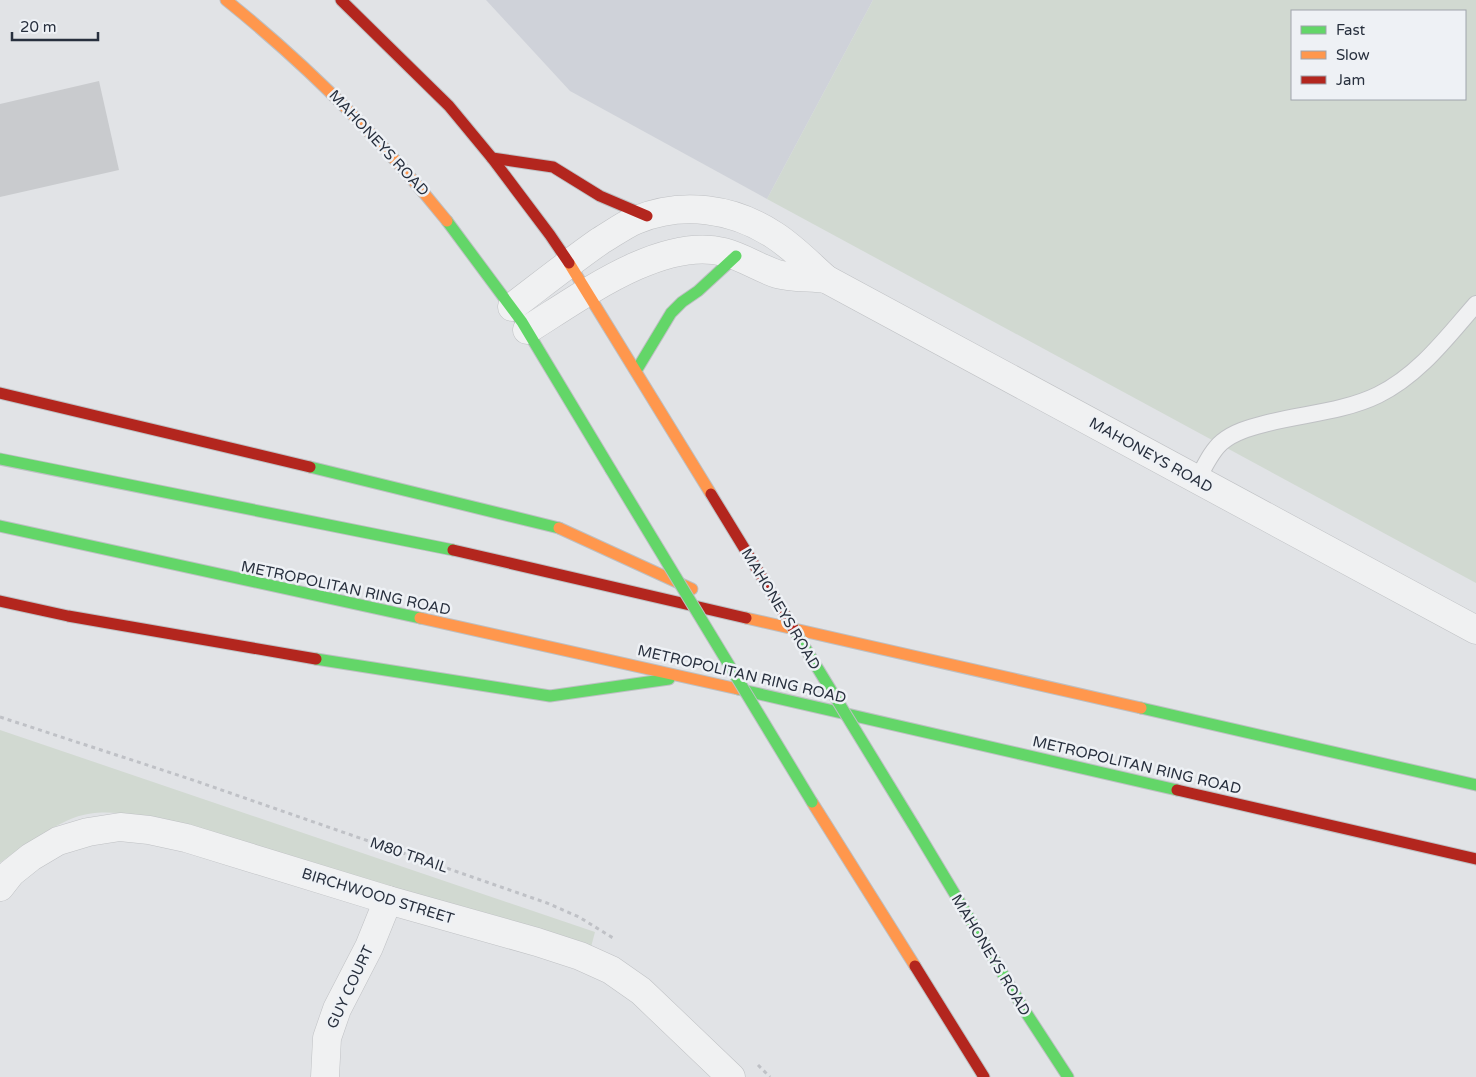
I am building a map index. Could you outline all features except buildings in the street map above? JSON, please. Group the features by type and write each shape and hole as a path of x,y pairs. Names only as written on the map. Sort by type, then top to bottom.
{"main road":[{"name":"MAHONEYS ROAD","path":"226,0 286,48 369,130 408,172 512,307 812,802 984,1077"},
{"name":"MAHONEYS ROAD","path":"341,0 449,106 492,158 550,235 636,371 1025,1011 1068,1077"},
{"path":"492,158 553,167 600,196 647,216"},
{"path":"636,371 671,313 736,256"},
{"path":"0,393 553,526 756,619"},
{"path":"0,459 443,548 1476,785"},
{"name":"METROPOLITAN RING ROAD","path":"0,526 687,677 1476,859"},
{"path":"0,601 68,616 328,662 550,696 687,677"}],"street":[{"name":"MAHONEYS ROAD","path":"512,307 568,264 621,228 647,216 683,209 731,214 755,224 775,236 826,279 1476,630"},
{"name":"MAHONEYS ROAD","path":"527,330 588,293 638,266 674,252 691,249 724,252 778,274 826,279"},
{"name":"BIRCHWOOD STREET","path":"0,886 11,873 31,857 58,842 88,832 120,827 149,830 186,838 580,956 611,970 641,991 731,1077"},
{"name":"GUY COURT","path":"325,1077 326,1038 337,1009 370,947 388,900"}],"lane":[{"path":"1196,480 1222,441 1246,429 1359,403 1380,394 1402,380 1431,356 1476,304"}],"path":[{"name":"M80 TRAIL","path":"0,717 190,778 532,897 578,917 617,940"},
{"path":"756,1064 770,1077"}],"shaded area":[{"path":"486,0 873,0 767,199 570,91"},
{"path":"873,0 1476,0 1476,583 767,199"},
{"path":"0,730 595,932 591,947 158,820 132,815 106,813 78,816 42,834 0,863"}],"traffic: fast":[{"path":"447,221 522,322 611,470"},
{"path":"636,371 671,313 736,256"},
{"path":"0,459 453,550"},
{"path":"310,467 559,528"},
{"path":"611,470 812,802"},
{"path":"0,526 420,618"},
{"path":"793,628 914,826"},
{"path":"316,659 550,696 669,679"},
{"path":"738,689 1177,790"},
{"path":"1141,708 1476,785"},
{"path":"914,826 1025,1011 1068,1077"}],"traffic: slow":[{"path":"226,0 315,77 370,132 447,221"},
{"path":"569,263 711,494"},
{"path":"559,528 692,589"},
{"path":"420,618 738,689"},
{"path":"746,618 1141,708"},
{"path":"812,802 915,966"}],"traffic: jam":[{"path":"341,0 449,106 492,158 569,263"},
{"path":"492,158 553,167 600,196 647,216"},
{"path":"0,393 310,467"},
{"path":"711,494 793,628"},
{"path":"453,550 746,618"},
{"path":"0,601 68,616 316,659"},
{"path":"1177,790 1476,859"},
{"path":"915,966 984,1077"}]}
